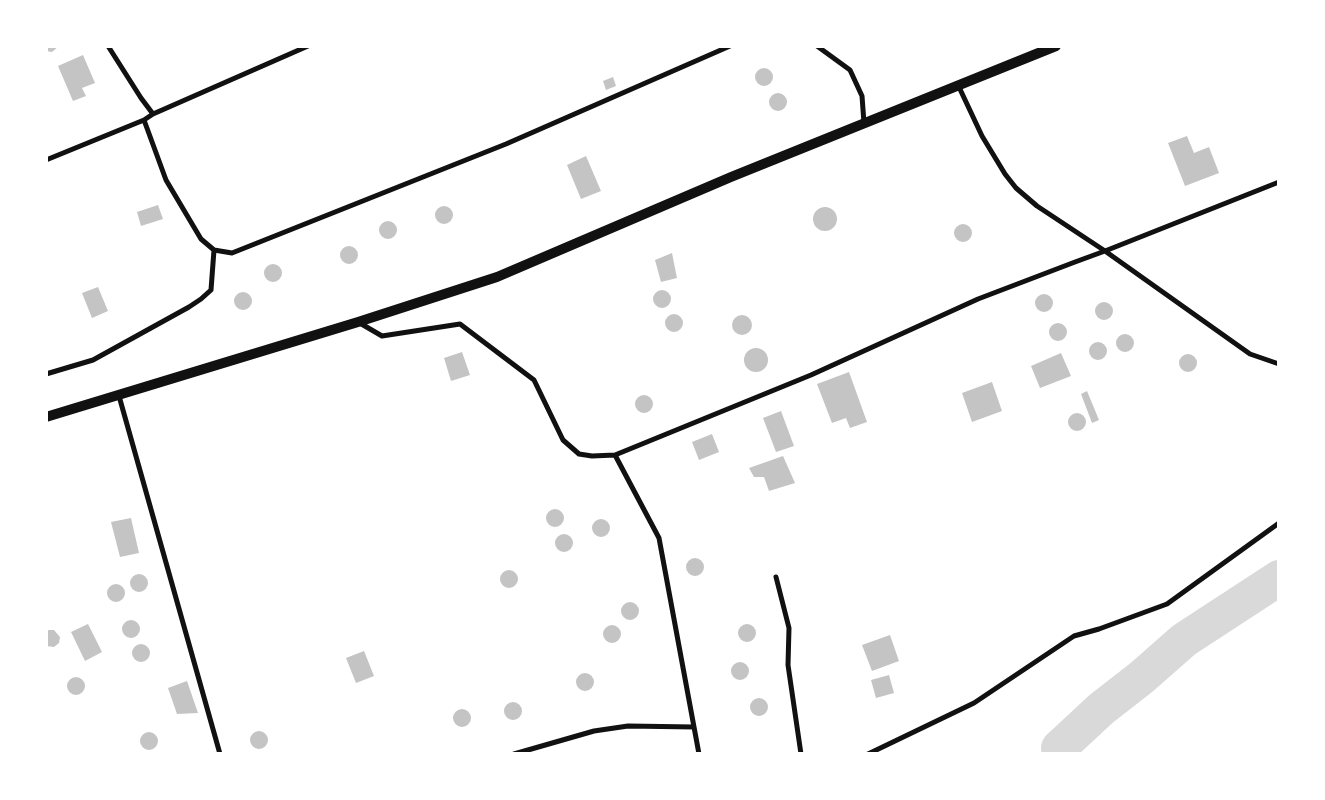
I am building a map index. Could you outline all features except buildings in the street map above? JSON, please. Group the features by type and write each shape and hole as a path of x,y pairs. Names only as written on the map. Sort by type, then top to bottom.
{"main road":[{"path":"46,418 497,277 731,177 959,87 1056,46"}],"street":[{"path":"108,46 153,114"},
{"path":"46,160 144,120 153,114 308,46"},
{"path":"144,120 166,180 201,239 214,250 232,253 506,144 730,46"},
{"path":"817,46 850,70 862,96 864,124"},
{"path":"959,87 982,136 1005,174 1016,188 1037,206 1106,252 1250,354 1279,364"},
{"path":"358,322 382,336 460,324 534,380 564,440 579,454 592,456 615,454 811,376 978,299 1074,262 1106,252 1279,182"},
{"path":"46,374 93,360 201,299 212,290 214,250"},
{"path":"119,396 220,754"},
{"path":"615,454 660,538 699,754"},
{"path":"868,754 974,703 1074,636 1099,629 1167,604 1279,523"},
{"path":"776,577 789,628 788,665 801,754"},
{"path":"514,754 594,730 628,726 694,727"}],"waterway":[{"path":"1059,748 1101,709 1142,677 1184,640 1279,578"}]}
